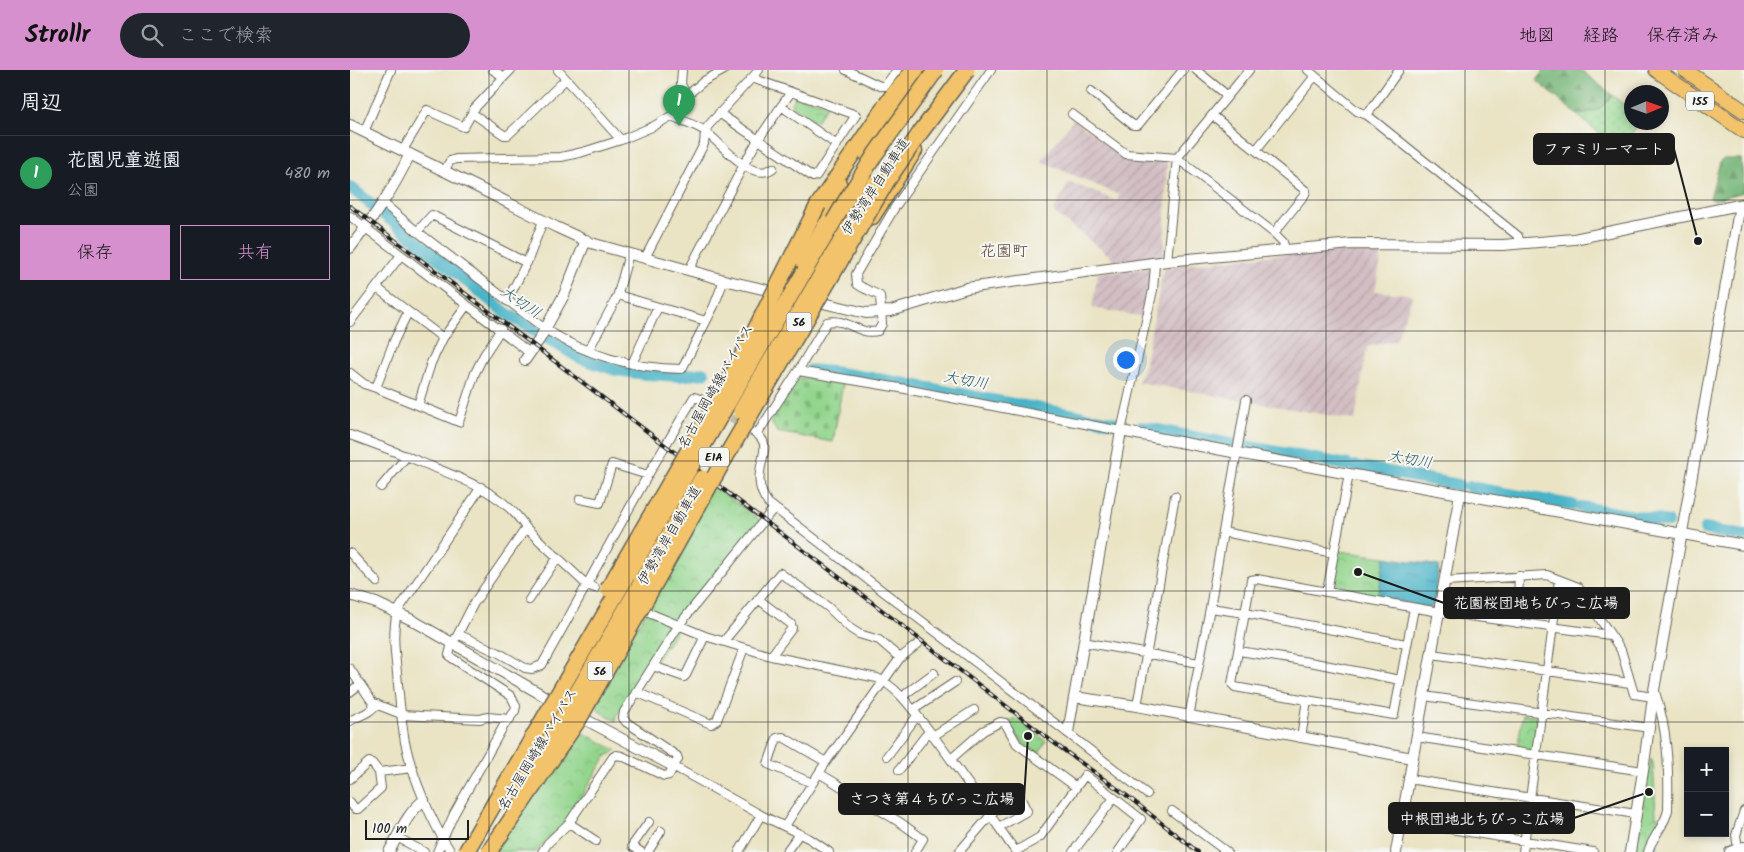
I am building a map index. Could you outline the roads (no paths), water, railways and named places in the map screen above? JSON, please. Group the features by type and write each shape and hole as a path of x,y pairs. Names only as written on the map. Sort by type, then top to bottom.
{"highway":[{"path":"552,697 622,563 734,372 818,205 892,96 914,70"},
{"name":"伊勢湾岸自動車道","path":"464,852 552,697 676,493 845,202 876,153 936,70"},
{"name":"伊勢湾岸自動車道","path":"484,852 856,211 887,163 956,70"},
{"path":"491,852 579,720 721,466 887,181 920,132 967,70"},
{"name":"155","path":"1656,70 1744,131"},
{"name":"155","path":"1685,70 1744,111"},
{"path":"1729,100 1744,117"}],"main road":[{"path":"700,445 713,412 846,173 918,70"},
{"name":"名古屋岡崎線バイパス","path":"552,697 700,445 812,244 883,128 926,70"},
{"name":"名古屋岡崎線バイパス","path":"491,852 577,715 806,310 898,156 962,70"},
{"path":"726,450 735,447 846,261 967,70"},
{"path":"577,715 676,555 701,493"}],"street":[{"path":"364,132 391,70"},
{"path":"493,70 504,77"},
{"path":"350,248 380,208 397,181 406,152 427,110 464,127 472,113 512,70"},
{"path":"558,70 621,140"},
{"path":"682,70 681,84 687,97"},
{"path":"444,171 450,161 456,158 561,157 621,140 654,126 671,116 704,81 724,70"},
{"path":"645,258 704,144 705,131 759,70"},
{"path":"846,70 880,86 885,86 897,70"},
{"path":"757,434 827,322 837,320 870,333 878,331 882,324 880,296 874,292 864,290 857,284 856,274 895,207 992,70"},
{"path":"1091,91 1133,125 1138,125 1184,70"},
{"path":"1196,70 1228,96"},
{"path":"1167,261 1177,158 1250,70"},
{"path":"1308,70 1357,111 1367,115 1518,236 1520,244"},
{"path":"1367,115 1399,70"},
{"path":"1256,150 1315,76"},
{"path":"719,113 813,177 816,176 856,115 752,78"},
{"path":"472,113 504,135 508,135 566,79"},
{"path":"689,270 744,164 791,92"},
{"path":"781,106 837,144"},
{"path":"1072,114 1126,154 1177,158 1274,233 1283,242 1285,249"},
{"path":"1212,115 1306,191 1274,233"},
{"path":"671,116 705,131 753,171 760,173 773,168"},
{"path":"350,125 542,221 586,240 724,280 866,313 912,306 967,288 1167,261 1352,244 1503,245 1574,239 1742,204 1654,694 1630,852"},
{"path":"380,208 417,232 507,301 542,334 563,340 588,352 619,362 656,368 682,369 724,280"},
{"path":"417,232 432,215 527,263"},
{"path":"350,216 501,330 528,356 564,295 586,240"},
{"path":"507,301 527,263 542,221"},
{"path":"588,352 618,295 629,254"},
{"path":"350,322 401,255"},
{"path":"1068,732 1121,431 1153,290 1155,264"},
{"path":"377,288 444,338"},
{"path":"618,295 706,321"},
{"path":"418,406 431,364 444,338 467,305"},
{"path":"632,364 658,307"},
{"path":"376,388 394,341 408,312"},
{"path":"350,373 364,384 458,422 475,373 484,355 501,330"},
{"path":"798,371 900,388 1349,474 1744,544"},
{"path":"455,640 462,636 471,639 525,668 537,668 545,662 591,586 648,475 694,397 700,399"},
{"path":"1189,717 1246,400"},
{"path":"750,423 757,434 763,439 765,447 759,472 759,486 763,497 774,508 1147,794"},
{"path":"350,435 407,456 481,488 500,500 522,521 526,528 591,586"},
{"path":"381,488 407,456"},
{"path":"580,499 600,503 612,464 648,475"},
{"path":"1327,592 1349,474"},
{"path":"451,852 443,840 424,800 406,744 401,715 393,631 397,612 481,488"},
{"path":"1396,852 1460,494"},
{"path":"1137,706 1175,496"},
{"path":"542,852 548,843 570,823 616,755 664,776 669,775 672,765 678,759 677,756 624,720 624,712 653,666 676,623 774,508"},
{"path":"438,852 454,814 516,706 513,699 449,655 474,603 526,528"},
{"path":"1223,532 1334,553"},
{"path":"350,554 377,582"},
{"path":"529,600 558,558"},
{"path":"724,641 780,573 828,607 851,629 859,634 879,640 900,658"},
{"path":"1445,581 1547,575 1578,587 1621,650 1634,694 1654,694"},
{"path":"1517,623 1519,576"},
{"path":"1414,608 1394,715 1235,687 1232,684 1251,580 1256,579 1439,612 1610,635"},
{"path":"1523,852 1559,580"},
{"path":"350,595 376,603 455,640 484,663 552,697 577,715 761,815 785,826 829,852"},
{"path":"758,599 791,624 792,628 771,656"},
{"path":"1210,608 1406,644"},
{"path":"642,610 705,636 771,656 884,681 903,697 951,759 1016,852 1040,837 1084,775 1141,819 1118,852"},
{"path":"653,666 684,677 705,636"},
{"path":"1084,642 1199,663"},
{"path":"785,826 826,762 900,658 918,644"},
{"path":"636,692 711,724 717,720 744,648"},
{"path":"1239,651 1400,680"},
{"path":"1432,654 1630,683"},
{"path":"350,669 373,703 401,715 480,719 487,716 510,719"},
{"path":"903,697 934,673"},
{"path":"887,756 915,713 955,682"},
{"path":"350,692 360,684"},
{"path":"1648,852 1667,820 1668,810 1667,744 1661,710 1654,694"},
{"path":"1074,696 1137,706 1412,758"},
{"path":"1424,696 1650,728"},
{"path":"1301,738 1308,700"},
{"path":"350,722 360,715 368,714 377,704"},
{"path":"899,770 931,734 974,710"},
{"path":"951,759 983,731 1000,722 1005,723 1017,744 1076,787"},
{"path":"812,783 768,764 777,738 784,737 826,762"},
{"path":"1416,737 1643,771"},
{"path":"350,779 369,762 379,772 381,788 358,809 355,809 350,802"},
{"path":"379,772 413,768"},
{"path":"819,773 901,823 923,839 915,852"},
{"path":"1408,779 1636,814"},
{"path":"959,852 995,810 1020,796 1027,812 999,828"},
{"path":"1073,852 1114,798"},
{"path":"389,852 412,811 424,800"},
{"path":"1172,811 1227,852"},
{"path":"1737,849 1736,835 1744,811"},
{"path":"740,852 761,815"},
{"path":"1401,821 1593,852"},
{"path":"641,852 632,846 649,822"},
{"path":"570,823 596,841"},
{"path":"648,852 661,831"},
{"path":"786,852 799,834"},
{"path":"397,838 424,852"}],"water":[{"path":"1385,557 1439,566 1434,605 1429,608 1378,597"}],"waterway":[{"name":"大切川","path":"350,187 506,313 580,358 616,370 645,374 679,376 704,373"},
{"name":"大切川","path":"810,370 896,382 1117,423"},
{"name":"大切川","path":"1141,427 1236,445"},
{"name":"大切川","path":"1245,446 1348,465"},
{"name":"大切川","path":"1356,466 1459,485"},
{"name":"大切川","path":"1470,487 1572,505"},
{"name":"大切川","path":"1581,507 1668,522"},
{"name":"大切川","path":"1705,529 1744,536"},
{"path":"1656,843 1656,852"}],"tunnel":[{"path":"700,399 745,427"}],"railway":[{"path":"350,206 1058,746 1126,795 1198,852"}],"place":[{"name":"花園児童遊園","path":"679,126"},
{"name":"ファミリーマート","path":"1698,241"},
{"name":"花園桜団地ちびっこ広場","path":"1358,572"},
{"name":"さつき第４ちびっこ広場","path":"1028,736"},
{"name":"中根団地北ちびっこ広場","path":"1649,792"}],"district":[{"name":"花園町","path":"1004,250"}]}
